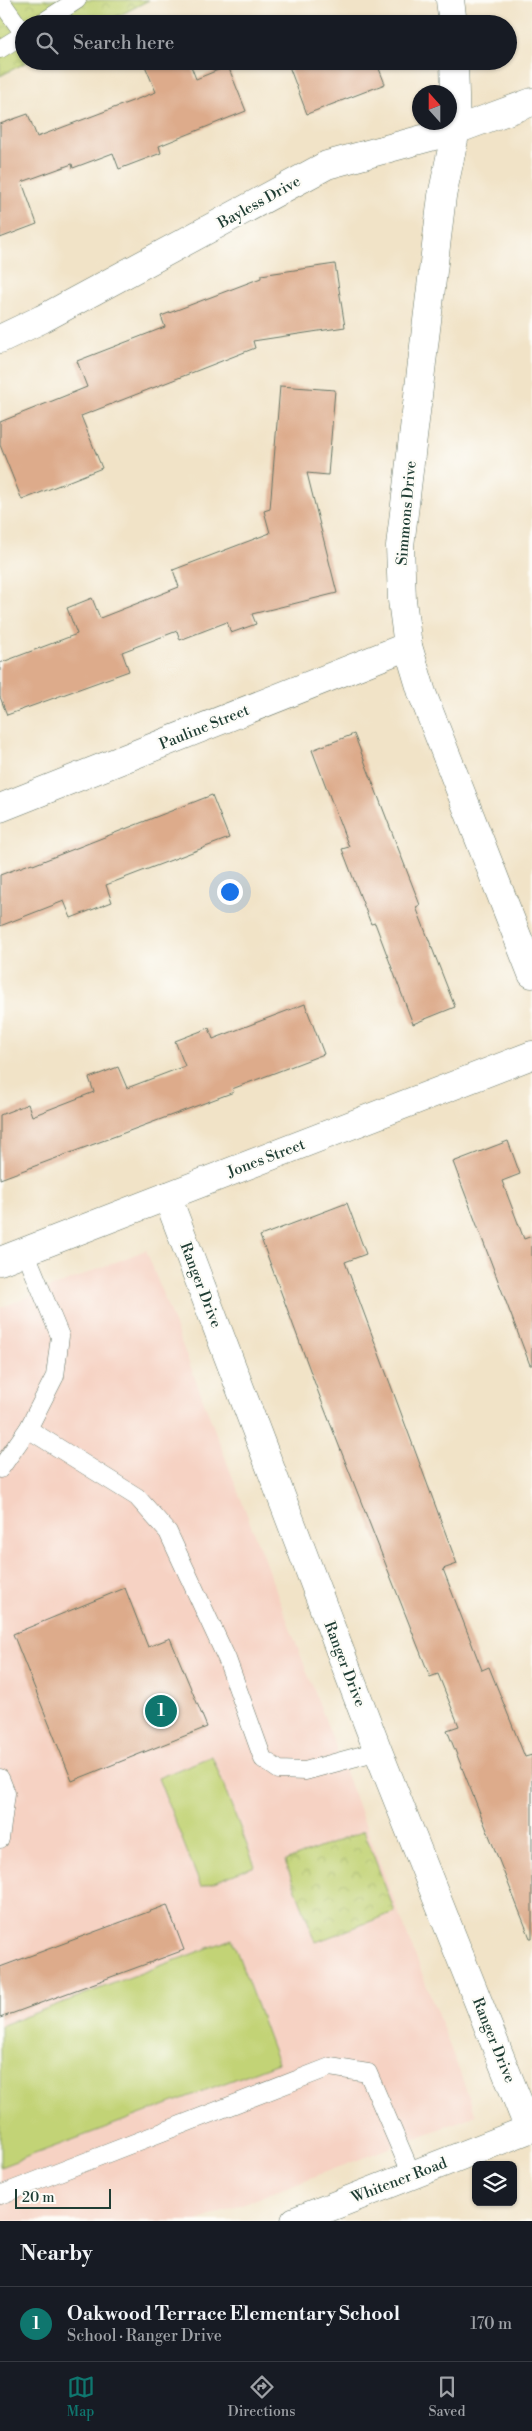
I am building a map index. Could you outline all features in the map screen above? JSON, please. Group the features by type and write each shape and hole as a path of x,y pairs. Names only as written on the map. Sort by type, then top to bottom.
{"street":[{"path":"450,0 452,15"},
{"name":"Simmons Drive","path":"454,70 455,85"},
{"name":"Bayless Drive","path":"457,130 532,102"},
{"name":"Simmons Drive","path":"456,130 442,196 400,546 402,600 408,646 437,733 532,974"},
{"name":"Bayless Drive","path":"0,339 42,319 327,165 456,130"},
{"name":"Pauline Street","path":"0,808 408,646"},
{"name":"Jones Street","path":"0,1261 532,1055"},
{"name":"Ranger Drive","path":"167,1196 378,1751 531,2129"},
{"name":"Whitener Road","path":"294,2221 531,2129"}],"lane":[{"path":"0,0 15,21"},
{"path":"54,15 77,0"},
{"path":"0,49 15,40"},
{"path":"0,1469 28,1429 55,1376 60,1336 25,1251"},
{"path":"28,1429 137,1497 168,1532 228,1659 263,1759 279,1770 305,1771 378,1751"},
{"path":"0,1778 6,1793 0,1839"},
{"path":"0,2195 330,2067 368,2073 412,2175"}],"shaded area":[{"path":"146,1250 476,2115 197,2221 0,2221 0,1308"}],"green space":[{"path":"0,0 149,0 120,15 15,15 15,68 0,76"},
{"path":"212,1756 255,1866 201,1887 158,1778"},
{"path":"364,1831 395,1912 316,1942 285,1861"},
{"path":"232,1939 278,2063 0,2167 0,2026"}],"building":[{"path":"147,70 192,70 196,79 218,70 230,70 246,111 159,146 161,153 119,169 113,153 73,168 72,164 22,182 37,224 0,238 0,124 28,114 37,137 156,92"},
{"path":"290,70 380,70 385,84 307,114"},
{"path":"335,264 345,327 253,341 255,348 81,416 102,468 22,500 0,445 0,422 87,387 77,361 165,327 161,316 261,278 261,275"},
{"path":"280,386 335,390 328,475 307,473 337,593 252,614 256,624 231,633 227,622 180,640 177,631 122,652 129,671 7,715 0,697 0,663 77,634 67,608 92,598 100,618 179,587 173,570 270,533 264,511 270,509"},
{"path":"354,734 420,905 416,907 455,1007 413,1024 375,923 371,924 342,849 349,847 312,750"},
{"path":"212,795 229,838 106,885 112,902 71,918 64,901 0,926 0,875 32,863 33,865"},
{"path":"305,1004 324,1054 232,1089 234,1092 0,1179 0,1115 28,1104 32,1116 94,1092 89,1078 118,1067 127,1088 185,1066 175,1041 209,1028 213,1039"},
{"path":"508,1141 520,1174 502,1181 524,1239 532,1236 532,1365 530,1365 453,1162"},
{"path":"347,1203 366,1254 345,1262 457,1564 443,1569 482,1670 489,1667 525,1757 532,1755 532,1938 530,1938 447,1730 459,1726 438,1674 430,1677 323,1405 260,1236"},
{"path":"125,1588 148,1647 170,1638 207,1727 72,1781 13,1634"},
{"path":"167,1905 184,1950 0,2018 0,1967"}],"place":[{"name":"Oakwood Terrace Elementary School","path":"161,1711"}]}
